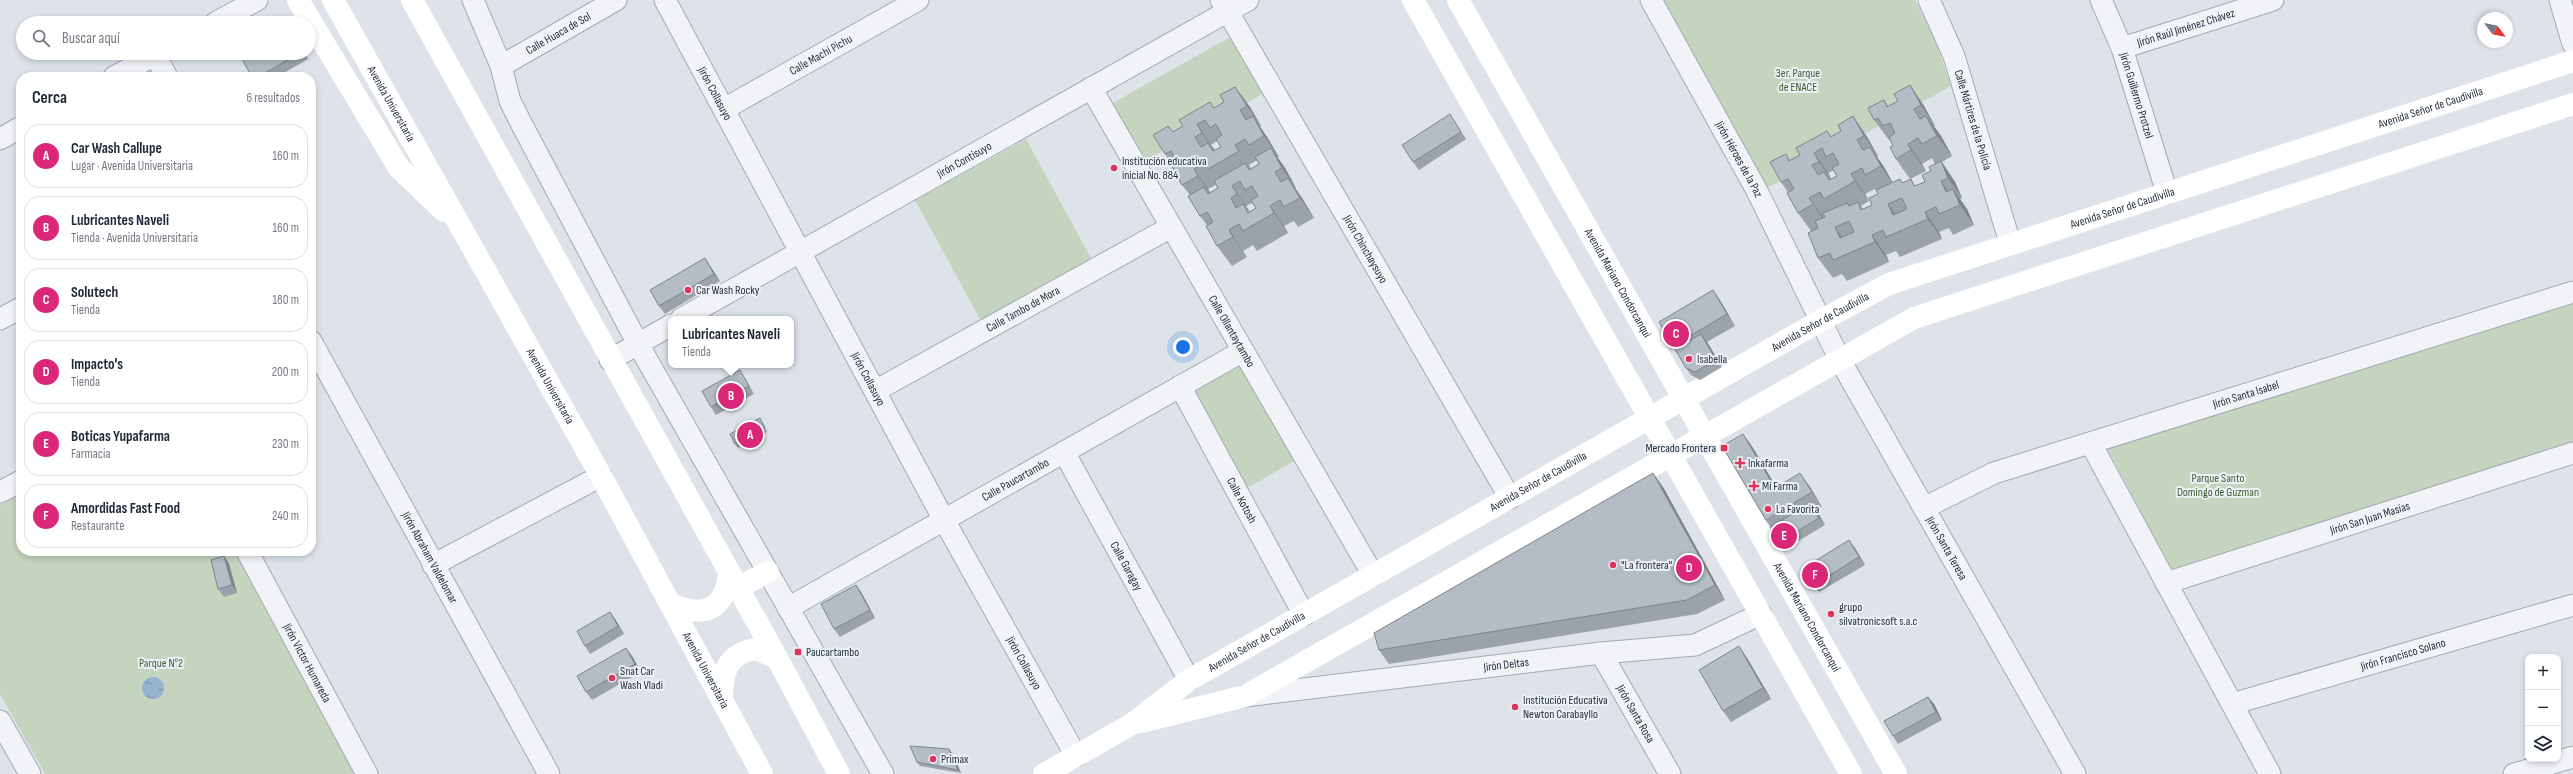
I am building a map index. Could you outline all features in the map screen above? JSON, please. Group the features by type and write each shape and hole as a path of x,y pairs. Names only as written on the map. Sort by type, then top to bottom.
{"main road":[{"path":"298,0 308,16"},
{"name":"Avenida Universitaria","path":"333,0 671,604 762,774"},
{"path":"412,0 610,360 733,581 778,658 839,774"},
{"path":"1413,0 1651,418 1851,774"},
{"name":"Avenida Mariano Condorcanqui","path":"1458,0 1896,774"},
{"path":"316,30 399,168 461,227"},
{"name":"Avenida Señor de Caudivilla","path":"1044,774 1132,724 1189,680 1822,320 1889,284 2573,61"},
{"name":"Avenida Señor de Caudivilla","path":"1132,724 1245,696 1904,324 1929,312 2573,104"},
{"path":"671,604 697,612 707,610 723,597 727,588 733,581 768,572"},
{"path":"722,700 724,672 737,655 756,649 778,658"}],"street":[{"path":"228,16 257,0"},
{"path":"473,0 501,66 510,101 638,344 883,774"},
{"name":"Calle Huaca de Sol","path":"501,66 616,0"},
{"name":"Jirón Collasuyo","path":"665,0 944,520 1076,756"},
{"name":"Calle Machi Pichu","path":"724,109 918,0"},
{"name":"Jirón Contisuyo","path":"686,316 1091,88 1224,6 1248,0"},
{"name":"Jirón Héroes de la Paz","path":"1651,0 1757,191 1822,320"},
{"name":"Calle Mártires de la Policía","path":"1929,0 1954,56 2010,244"},
{"name":"Jirón Guillermo Protzel","path":"2101,0 2122,48 2167,193"},
{"name":"Jirón Raúl Jiménez Chávez","path":"2122,48 2273,0"},
{"path":"2560,0 2573,44"},
{"name":"Jirón Chinchaysuyo","path":"1224,6 1510,498"},
{"path":"123,72 146,60"},
{"path":"160,60 165,72"},
{"name":"Calle Ollantaytambo","path":"1091,88 1373,575"},
{"path":"0,138 16,130"},
{"name":"Calle Tambo de Mora","path":"875,391 1171,227"},
{"name":"Jirón Santa Isabel","path":"1924,508 1994,473 2091,444 2573,292"},
{"path":"0,319 16,311"},
{"name":"Jirón Santa Teresa","path":"1822,320 1840,360 2075,774"},
{"path":"610,360 668,327"},
{"name":"Jirón Abraham Valdelomar","path":"316,350 548,774"},
{"name":"Calle Paucartambo","path":"788,608 1243,351"},
{"name":"Calle Kotosh","path":"1180,386 1304,615"},
{"path":"2091,444 2270,774"},
{"name":"Calle Garagay","path":"1064,452 1189,680"},
{"name":"Jirón San Juan Masías","path":"2166,583 2573,453"},
{"path":"433,565 600,476"},
{"path":"0,492 16,484"},
{"name":"Jirón Victor Humareda","path":"251,556 367,774"},
{"name":"Jirón Francisco Solano","path":"2232,704 2573,605"},
{"name":"Jirón Deltas","path":"1245,696 1600,653 1695,645 1761,614"},
{"name":"Jirón Santa Rosa","path":"1600,653 1670,774"},
{"path":"0,721 30,774"},
{"path":"2514,774 2573,757"}],"green space":[{"name":"3er. Parque de ENACE","path":"1660,0 1915,0 1934,37 1951,86 1765,189"},
{"path":"1232,36 1264,93 1143,162 1111,104"},
{"path":"1026,139 1092,260 981,321 915,200"},
{"name":"Parque Santo Domingo de Guzman","path":"2573,300 2573,444 2173,572 2107,448"},
{"path":"1244,361 1298,459 1247,488 1193,389"},
{"name":"Parque N°2","path":"16,497 16,556 244,556 360,774 45,774 0,694 0,505"}],"water":[{"path":"153,677 161,680 164,688 161,696 153,699 145,696 142,688 145,680"}],"building":[{"path":"288,60 267,72 249,72 243,61"},
{"path":"1910,85 1921,105 1914,109 1920,119 1926,116 1937,136 1922,144 1918,138 1908,144 1911,150 1896,159 1890,147 1893,146 1889,137 1895,133 1890,123 1883,126 1878,118 1874,120 1868,108 1884,100 1887,107 1898,101 1894,94"},
{"path":"1235,87 1247,106 1240,110 1246,120 1253,116 1264,136 1249,145 1245,139 1235,145 1239,151 1208,169 1204,163 1194,169 1198,176 1182,185 1171,165 1177,161 1171,151 1165,154 1153,135 1168,126 1173,132 1183,126 1179,120 1210,102 1214,108 1224,102 1220,95","holes":["1205,120 1210,128 1216,124 1222,135 1216,139 1221,147 1213,151 1208,143 1201,147 1195,137 1202,133 1197,124"]},
{"path":"1450,114 1461,132 1413,162 1402,145"},
{"path":"1853,116 1864,136 1857,140 1863,150 1870,147 1881,166 1865,175 1862,168 1851,174 1855,181 1824,199 1820,192 1809,198 1813,204 1798,213 1787,193 1794,189 1788,179 1781,182 1770,162 1786,154 1789,161 1800,155 1796,148 1827,131 1831,137 1841,131 1838,125","holes":["1822,148 1826,157 1833,153 1839,164 1832,168 1837,176 1829,180 1824,172 1818,175 1812,165 1819,162 1814,153"]},
{"path":"1271,148 1282,168 1275,172 1281,182 1288,178 1300,198 1284,207 1280,200 1270,206 1274,213 1243,231 1239,224 1229,230 1233,237 1217,246 1206,226 1213,222 1207,212 1200,216 1188,196 1204,187 1208,194 1218,188 1214,181 1245,163 1249,170 1259,164 1255,157","holes":["1240,181 1245,190 1252,186 1258,196 1251,200 1256,208 1248,213 1243,204 1236,208 1231,198 1237,194 1232,186"]},
{"path":"1941,161 1948,178 1941,181 1946,192 1953,189 1960,205 1939,214 1936,207 1925,212 1928,219 1886,237 1883,230 1872,235 1875,242 1833,260 1830,253 1818,258 1808,233 1818,228 1815,221 1825,217 1823,213 1847,203 1849,206 1858,202 1861,210 1872,205 1869,198 1878,194 1876,190 1900,179 1902,183 1911,179 1914,186 1925,182 1922,175 1931,171 1929,167","holes":["1902,198 1907,209 1893,215 1888,204","1849,221 1854,232 1840,238 1835,227"]},
{"path":"705,258 714,274 659,306 650,290"},
{"path":"1713,290 1727,314 1673,346 1659,322"},
{"path":"1701,334 1716,360 1695,372 1686,368 1675,349"},
{"path":"740,370 749,386 711,407 702,391"},
{"path":"760,418 765,428 735,444 730,434"},
{"path":"1743,434 1775,488 1800,473 1812,492 1766,520 1722,446"},
{"path":"1653,473 1715,585 1687,600 1379,650 1374,633"},
{"path":"1810,503 1819,518 1780,542 1771,527"},
{"path":"1849,540 1859,557 1814,585 1804,568"},
{"path":"224,556 232,585 218,589 211,560"},
{"path":"856,585 870,610 834,629 821,604"},
{"path":"610,612 618,626 585,646 577,631"},
{"path":"1739,646 1763,688 1723,711 1699,670"},
{"path":"626,648 635,664 586,692 577,676"},
{"path":"1928,697 1936,712 1893,736 1884,721"},
{"path":"910,746 949,749 958,770 917,762"}],"place":[{"name":"Institución educativa inicial No. 884","path":"1114,168"},
{"name":"Car Wash Rocky","path":"688,290"},
{"name":"Solutech","path":"1676,334"},
{"name":"Isabella","path":"1689,359"},
{"name":"Lubricantes Naveli","path":"731,396"},
{"name":"Car Wash Callupe","path":"750,435"},
{"name":"Mercado Frontera","path":"1724,448"},
{"name":"Inkafarma","path":"1740,463"},
{"name":"Mi Farma","path":"1754,486"},
{"name":"La Favorita","path":"1768,509"},
{"name":"Boticas Yupafarma","path":"1784,536"},
{"name":"\"La frontera\"","path":"1613,565"},
{"name":"Impacto's","path":"1689,568"},
{"name":"Amordidas Fast Food","path":"1815,575"},
{"name":"grupo silvatronicsoft s.a.c","path":"1831,614"},
{"name":"Paucartambo","path":"798,652"},
{"name":"Snat Car Wash Vladi","path":"612,678"},
{"name":"Institución Educativa Newton Carabayllo","path":"1515,707"},
{"name":"Primax","path":"933,759"}]}
